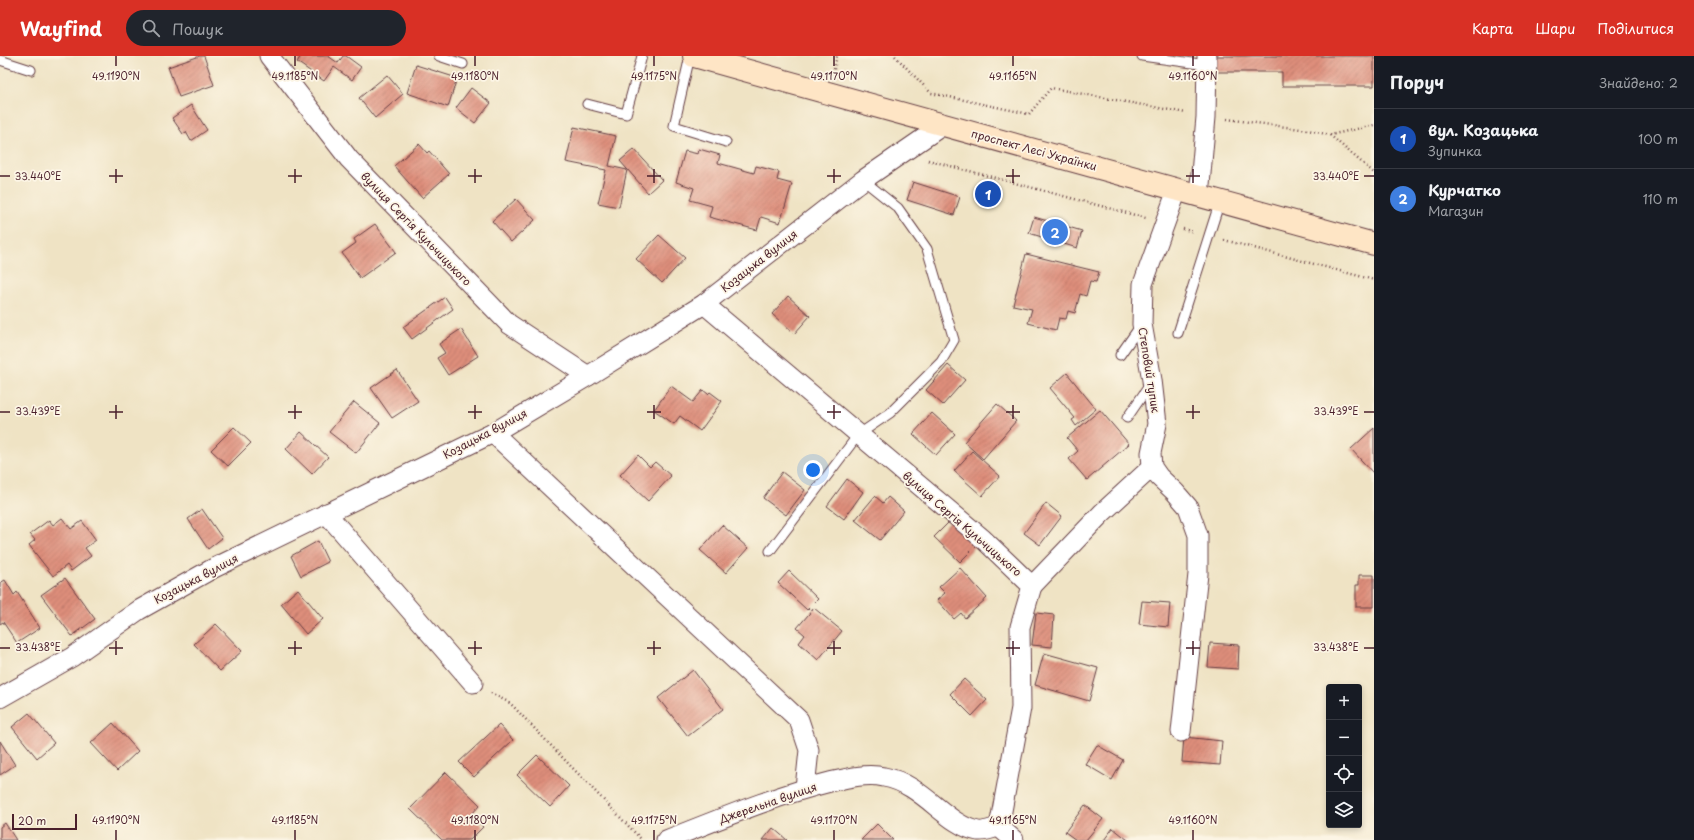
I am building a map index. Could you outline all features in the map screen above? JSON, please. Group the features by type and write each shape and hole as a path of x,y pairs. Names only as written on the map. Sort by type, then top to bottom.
{"street":[{"name":"вулиця Сергія Кульчицького","path":"269,56 349,159 504,319 509,324 588,376"},
{"name":"проспект Лесі Українки","path":"694,56 745,67 943,125 1177,190 1371,240"},
{"path":"1207,60 1206,117 1210,198"},
{"name":"Козацька вулиця","path":"0,698 72,656 139,610 212,569 493,433 588,376 704,304 863,180 901,152 943,125"},
{"name":"Степовий тупик","path":"1152,467 1151,453 1157,424 1152,380 1142,324 1143,284 1177,190"},
{"name":"вулиця Сергія Кульчицького","path":"704,304 983,539 1032,586"},
{"path":"493,433 800,720 809,750 805,788"},
{"path":"1014,840 993,834 1021,708 1020,627 1032,586 1102,513 1152,467 1158,477 1175,492 1188,507 1198,535 1198,574 1182,732"},
{"path":"326,513 473,683"},
{"name":"Джерельна вулиця","path":"666,840 805,788 853,777 882,776 899,780 926,797 960,824 993,834"}],"lane":[{"path":"587,104 626,114 642,56"},
{"path":"690,56 674,126 726,142"},
{"path":"1142,56 1207,60"},
{"path":"444,57 463,64"},
{"path":"0,60 31,70"},
{"path":"770,551 858,435 890,413 941,362 954,340 927,249 898,208 863,180"},
{"path":"1178,333 1209,236 1210,198"},
{"path":"1120,355 1142,324"},
{"path":"1127,418 1152,380"}],"path":[{"path":"895,56 930,93 1029,114 1051,88 1206,117 1308,130 1330,135 1374,126"},
{"path":"1330,135 1374,173"},
{"path":"901,152 1374,280"},
{"path":"473,683 510,703 642,840"}],"building":[{"path":"204,56 214,85 179,97 168,67"},
{"path":"301,56 328,56 338,63 343,56 346,56 361,67 352,80 334,67 324,81 297,62"},
{"path":"1216,56 1374,56 1374,86 1282,86 1282,72 1216,72"},
{"path":"416,65 457,78 448,107 407,93"},
{"path":"387,75 403,94 375,118 359,98"},
{"path":"471,88 491,103 475,123 456,108"},
{"path":"191,105 207,130 191,141 186,132 183,134 172,118"},
{"path":"574,127 616,136 609,166 627,170 619,207 598,203 606,170 566,162"},
{"path":"419,144 427,153 429,151 449,174 422,198 394,166"},
{"path":"634,149 662,180 648,193 620,161"},
{"path":"699,149 720,155 718,163 754,173 756,166 779,172 777,180 792,184 780,223 761,217 757,230 709,217 712,206 690,200 694,188 676,182 685,151 698,154"},
{"path":"913,182 960,197 954,215 907,200"},
{"path":"516,199 535,220 511,242 492,221"},
{"path":"1034,217 1082,231 1077,248 1029,233"},
{"path":"375,224 396,252 360,278 342,253 356,243 354,239"},
{"path":"659,235 685,258 662,283 636,259"},
{"path":"1026,254 1099,272 1096,282 1090,281 1086,296 1080,294 1075,313 1068,311 1066,319 1059,318 1056,330 1028,323 1032,309 1013,305"},
{"path":"788,296 810,316 794,334 772,314"},
{"path":"445,297 453,309 412,339 403,327"},
{"path":"461,329 478,356 448,375 437,358 445,353 439,344"},
{"path":"948,365 965,380 943,405 926,390"},
{"path":"397,370 418,401 392,418 371,388"},
{"path":"1067,373 1096,409 1076,426 1072,420 1075,418 1050,388"},
{"path":"671,386 693,402 703,390 708,394 710,392 722,401 700,431 680,416 674,424 654,410"},
{"path":"354,402 380,423 356,453 329,432"},
{"path":"997,404 1016,421 983,459 964,442"},
{"path":"1100,410 1129,444 1087,480 1069,459 1078,451 1067,438"},
{"path":"932,413 955,434 936,455 913,434"},
{"path":"234,427 251,443 228,466 211,450"},
{"path":"1374,428 1374,472 1373,473 1351,449"},
{"path":"301,432 328,457 312,474 286,449"},
{"path":"972,451 1000,476 982,496 954,471"},
{"path":"638,455 650,467 655,462 671,476 648,501 620,475"},
{"path":"782,472 805,490 786,515 763,498"},
{"path":"847,479 863,492 844,519 827,506"},
{"path":"875,496 883,503 888,497 904,511 880,540 855,520"},
{"path":"1046,503 1062,516 1040,545 1024,533"},
{"path":"202,509 222,538 208,549 188,519"},
{"path":"62,518 71,529 82,521 96,540 85,548 91,556 71,571 67,565 53,576 29,545 35,540 30,534 49,520 53,525"},
{"path":"951,520 976,546 960,562 934,537"},
{"path":"722,525 748,548 726,573 700,550"},
{"path":"318,541 328,562 301,576 291,556"},
{"path":"960,568 987,598 965,618 961,613 954,619 937,600 945,593 939,587"},
{"path":"789,571 818,599 807,610 778,583"},
{"path":"1359,575 1374,575 1374,607 1356,607 1356,585 1359,585"},
{"path":"65,578 95,619 72,636 41,595"},
{"path":"5,580 14,595 17,592 40,628 17,643 3,622 0,624 0,583"},
{"path":"298,589 323,619 306,634 281,604"},
{"path":"1142,601 1170,603 1168,627 1139,624"},
{"path":"814,608 842,631 818,660 799,643 805,635 797,628"},
{"path":"1036,613 1054,615 1052,647 1032,645"},
{"path":"216,624 242,651 220,671 194,644"},
{"path":"1210,643 1239,645 1238,669 1208,667"},
{"path":"1044,653 1098,668 1089,701 1035,685"},
{"path":"693,670 723,709 688,736 658,698"},
{"path":"964,679 987,700 972,716 950,694"},
{"path":"29,713 54,743 37,758 12,727"},
{"path":"113,723 138,751 117,771 91,743"},
{"path":"499,725 513,740 474,777 459,762"},
{"path":"1184,737 1222,741 1220,765 1182,762"},
{"path":"0,741 15,765 0,775"},
{"path":"1097,745 1123,760 1112,780 1085,764"},
{"path":"537,755 569,786 550,807 517,775"},
{"path":"446,772 480,805 471,815 483,827 470,840 442,840 410,809"},
{"path":"1085,805 1103,819 1086,840 1076,840 1065,832"},
{"path":"5,823 16,840 0,840 0,827"},
{"path":"877,824 893,840 861,840"},
{"path":"773,828 787,840 763,840"},
{"path":"1113,828 1128,840 1104,840"}],"place":[{"name":"вул. Козацька","path":"988,194"},
{"name":"Курчатко","path":"1055,232"}]}
